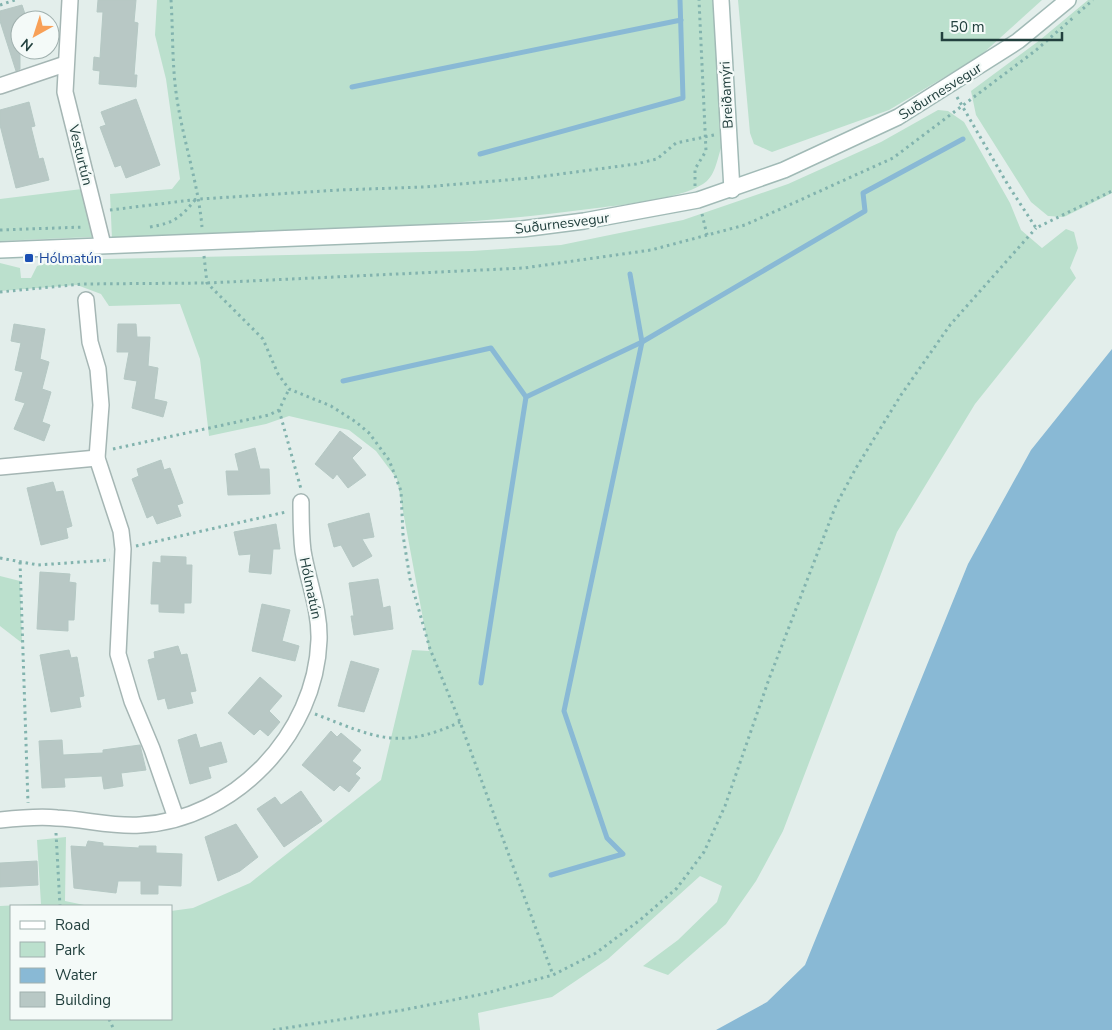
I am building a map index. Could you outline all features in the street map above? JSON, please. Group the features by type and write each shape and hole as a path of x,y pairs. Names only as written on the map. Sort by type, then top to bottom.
{"street":[{"name":"Vesturtún","path":"70,0 65,64 65,92 103,245"},
{"name":"Breiðamýri","path":"721,0 727,135 732,190"},
{"name":"Suðurnesvegur","path":"0,250 522,229 584,221 698,200 732,190 784,170 898,117 950,86 1018,41 1068,0"},
{"path":"0,86 65,64"},
{"path":"86,300 90,342 98,370 101,406 97,455 121,532 123,554 118,654 132,701 152,749 176,818"},
{"path":"0,467 97,455"},
{"name":"Hólmatún","path":"0,820 55,817 139,825 176,818 208,808 234,793 260,770 281,746 303,709 316,672 319,616 304,552 301,505"}],"path":[{"path":"0,5 15,0"},
{"path":"172,0 176,91 186,144 200,199 207,283 263,339 278,374 289,389 332,406 356,422 369,433 389,460 401,491 403,535 410,580 430,649 460,722 552,975"},
{"path":"699,0 706,151 695,169 694,180 707,235"},
{"path":"950,86 963,104 1008,184 1036,228"},
{"path":"94,212 200,199 530,178 636,164 658,159 676,143 705,136 727,135"},
{"path":"273,1030 404,1010 483,994 552,975 596,953 640,920 677,888 704,852 725,806 769,679 836,505 878,431 925,360 978,292 1036,228 1112,191"},
{"path":"97,455 269,415 279,410 289,389"},
{"path":"0,558 38,566 68,565 123,554 301,505 301,488 279,410"},
{"path":"20,562 29,818"},
{"path":"303,709 383,739 407,740 435,734 460,722"},
{"path":"55,817 60,905"}],"green space":[{"path":"157,0 713,0 721,148 717,163 707,181 692,190 632,204 530,216 411,226 112,239 110,194 172,189 180,179 166,79 155,35"},
{"path":"738,0 1042,0 980,56 889,110 772,152 754,144 750,133"},
{"path":"1088,0 1112,0 1112,193 1064,217 1048,216 1031,202 976,115 971,91 1040,40"},
{"path":"938,110 948,111 964,122 1010,203 1021,230 1042,248 1066,229 1074,232 1078,248 1070,268 1076,278 975,404 897,532 783,831 756,881 726,924 668,975 643,966 678,940 717,902 722,886 700,876 608,959 552,997 478,1013 480,1030 0,1030 0,906 10,906 10,1020 172,1020 172,911 193,908 250,883 381,780 412,650 429,651 397,479 376,451 349,430 289,416 266,424 209,436 200,359 180,304 109,306 101,294 77,285 0,291 0,263 20,268 21,278 31,278 37,266 58,260 472,251 561,245 683,220 788,184 881,142"},
{"path":"82,189 92,237 0,241 0,199"},
{"path":"0,576 20,581 22,643 0,626"},
{"path":"66,837 65,901 84,905 20,905 41,904 37,840"}],"water":[{"path":"1112,349 1112,1030 716,1030 767,1002 805,965 968,564 1031,450"}],"building":[{"path":"98,0 136,0 134,22 138,23 134,75 137,75 136,87 99,84 100,71 93,70 94,57 100,58 103,12 97,12"},
{"path":"22,5 24,10 10,10 10,52 0,21 0,11"},
{"path":"12,60 20,60 20,69 16,71"},
{"path":"136,99 160,165 126,178 121,165 115,167 100,127 106,125 101,112"},
{"path":"29,102 35,126 31,127 39,159 43,158 49,180 16,188 0,125 0,110"},
{"path":"14,324 45,329 40,359 49,362 42,389 51,392 42,422 50,425 44,441 14,429 25,403 15,400 23,372 15,370 21,343 11,341"},
{"path":"118,324 136,324 137,337 150,337 148,366 158,368 154,399 167,402 163,417 132,408 137,381 124,379 129,352 117,352"},
{"path":"340,431 362,448 352,458 366,475 348,488 337,474 333,479 315,464"},
{"path":"255,448 260,469 269,469 270,494 228,495 226,471 239,471 235,454"},
{"path":"161,460 164,470 170,468 183,503 177,505 181,516 157,524 153,515 147,518 132,479 139,476 137,469"},
{"path":"53,482 56,492 63,491 72,526 66,528 68,538 41,545 27,488"},
{"path":"369,513 374,537 362,539 372,556 353,567 341,545 334,547 328,524"},
{"path":"276,524 280,549 273,549 271,574 249,572 251,554 239,555 234,532"},
{"path":"161,556 186,557 186,565 192,565 191,603 184,603 184,613 159,612 159,604 151,604 153,562 161,563"},
{"path":"40,572 70,574 69,582 76,583 74,620 68,620 68,631 37,629"},
{"path":"378,579 383,608 390,606 393,629 354,635 351,616 354,616 349,583"},
{"path":"262,604 290,610 282,641 299,646 295,661 252,651"},
{"path":"178,646 181,655 187,654 196,691 190,692 193,703 168,709 165,698 158,700 148,660 155,658 154,652"},
{"path":"69,650 71,658 77,657 84,696 79,697 81,707 51,712 40,655"},
{"path":"351,661 379,669 364,712 338,706"},
{"path":"260,677 282,696 269,711 280,722 268,736 260,729 254,735 228,713"},
{"path":"331,731 337,737 341,733 361,750 352,761 361,768 355,774 360,778 349,792 340,785 334,791 302,765"},
{"path":"196,734 200,748 221,742 227,762 208,767 211,778 190,784 178,740"},
{"path":"62,740 63,755 103,753 103,750 140,745 146,770 121,773 123,786 104,789 102,776 64,778 65,787 42,788 39,741"},
{"path":"301,791 322,821 284,847 257,809 275,797 281,805"},
{"path":"236,824 258,857 240,871 218,881 205,837"},
{"path":"88,841 103,843 103,846 139,848 139,846 156,846 156,853 182,854 181,886 158,885 158,894 141,894 141,881 118,881 116,893 74,888 71,846 86,847"},
{"path":"37,861 38,885 0,887 0,863"}],"waterway":[{"path":"480,154 683,98 680,0"},
{"path":"352,87 681,20"},
{"path":"481,683 526,397 642,342 865,211 863,193 963,139"},
{"path":"551,875 623,854 607,838 564,711 642,342 630,274"},
{"path":"343,381 491,348 526,397"}],"place":[{"name":"Hólmatún","path":"29,258"}]}
